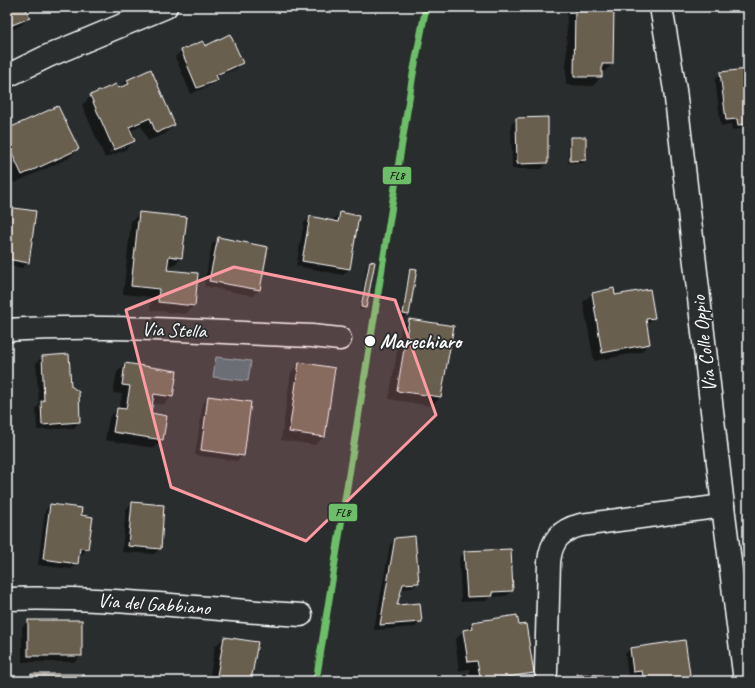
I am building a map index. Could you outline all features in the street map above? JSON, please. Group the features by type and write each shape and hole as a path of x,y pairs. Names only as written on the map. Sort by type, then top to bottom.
{"street":[{"path":"7,76 48,56 166,7"},
{"name":"Via Colle Oppio","path":"661,7 675,90 723,506 745,681"},
{"name":"Via Stella","path":"7,330 128,328 312,336 340,339"},
{"path":"546,672 549,562 551,551 557,538 568,529 581,526 723,506"},
{"name":"Via del Gabbiano","path":"7,599 52,598 122,601 301,615"}],"highlighted area":[{"path":"234,267 395,300 436,415 306,541 171,487 126,310"}],"water":[{"path":"216,357 251,361 248,381 213,377"}],"building":[{"path":"7,7 25,7 30,18 7,27"},
{"path":"575,7 614,7 613,64 602,64 602,77 574,77"},
{"path":"230,34 243,63 216,75 218,80 197,88 181,50 203,41 205,46"},
{"path":"151,69 175,125 156,133 150,118 129,127 135,141 114,150 90,95 116,84 118,88 129,84 127,80"},
{"path":"748,69 748,124 738,125 737,119 726,120 720,72"},
{"path":"58,106 79,149 22,175 7,143 7,129"},
{"path":"548,117 548,163 517,164 516,118"},
{"path":"570,137 586,137 586,160 570,161"},
{"path":"7,207 36,211 29,263 7,259"},
{"path":"139,212 187,217 182,258 169,256 167,270 198,273 195,306 158,302 159,289 131,286"},
{"path":"340,212 359,216 350,269 302,261 310,216 338,222"},
{"path":"218,237 268,247 260,290 209,281"},
{"path":"370,261 375,262 366,308 361,307"},
{"path":"410,268 417,269 409,315 403,314"},
{"path":"614,288 615,295 650,289 655,318 646,319 650,344 602,353 592,293"},
{"path":"409,319 454,326 441,397 397,391"},
{"path":"69,354 71,386 79,392 80,422 42,425 41,401 44,401 42,356"},
{"path":"299,362 335,368 325,437 289,432"},
{"path":"125,363 177,371 173,397 154,394 151,413 167,416 163,440 113,432 117,408 126,409 130,386 122,385"},
{"path":"208,396 251,402 244,456 201,450"},
{"path":"132,502 164,505 161,549 128,546"},
{"path":"50,504 82,508 81,515 93,517 88,549 80,548 78,564 43,559"},
{"path":"415,536 419,583 403,584 397,605 420,603 422,622 380,625 395,538"},
{"path":"511,549 513,591 492,592 493,596 467,597 464,551"},
{"path":"517,615 519,625 526,624 534,673 481,681 477,661 468,662 463,630 473,628 472,622"},
{"path":"28,620 82,620 82,656 28,656"},
{"path":"224,637 258,642 251,681 216,681"},
{"path":"685,640 691,681 644,681 642,671 633,672 630,648"},
{"path":"31,674 84,674 84,681 30,681"},
{"path":"577,674 603,675 603,681 577,681"},
{"path":"113,679 141,681 113,681"}],"transit line":[{"name":"FL8","path":"316,681 413,74 426,7"}],"place":[{"name":"Marechiaro","path":"370,341"}]}
